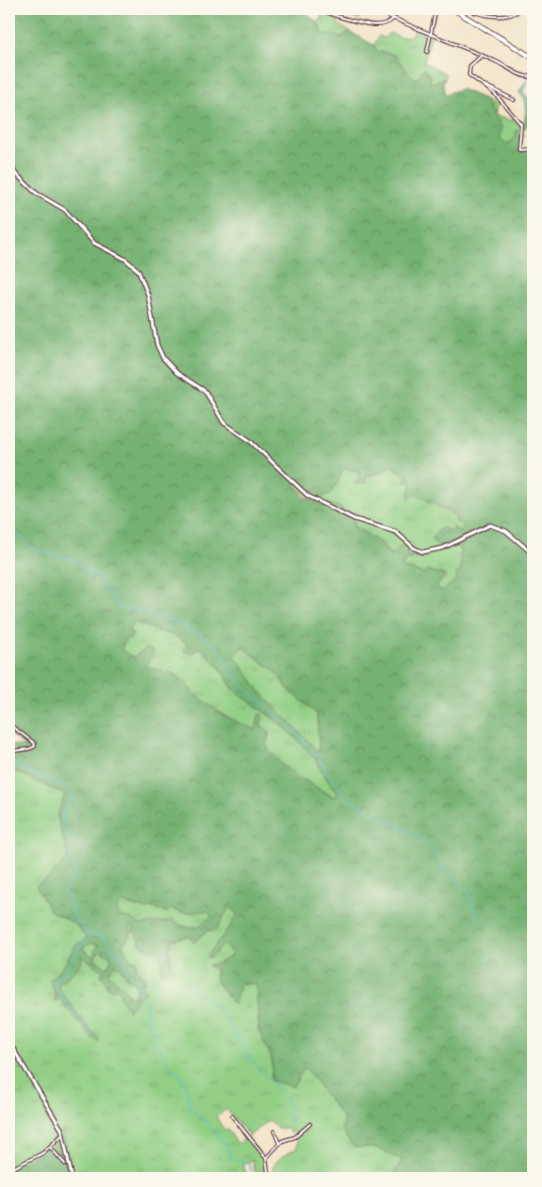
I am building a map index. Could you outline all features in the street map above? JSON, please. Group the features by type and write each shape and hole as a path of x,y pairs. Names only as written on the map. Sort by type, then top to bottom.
{"main road":[{"path":"453,9 533,58"},
{"path":"9,153 14,172 36,193 65,210 94,243 125,259 138,270 148,296 157,345 163,358 177,373 205,391 224,423 249,440 308,496 354,519 396,532 414,548 423,552 444,548 490,525 501,528 533,554"},
{"path":"9,1042 63,1131 72,1178"}],"street":[{"path":"320,9 328,13 373,25 387,23 392,19"},
{"path":"373,9 527,77 533,77"},
{"path":"427,52 432,36 436,9"},
{"path":"466,9 484,14 502,15 513,14 520,9"},
{"path":"481,56 470,66 469,72 471,77 495,94 522,124 519,150 533,149"},
{"path":"482,85 514,100"},
{"path":"9,724 34,742 35,746 30,749 19,749 9,753"},
{"path":"232,1116 266,1158 269,1178"},
{"path":"266,1158 279,1143 297,1136 310,1124"},
{"path":"9,1170 34,1159 50,1147 63,1131"},
{"path":"274,1131 279,1143"},
{"path":"50,1147 65,1164"}],"green space":[{"path":"9,9 302,9 318,23 323,34 340,37 350,32 374,45 377,52 386,53 397,58 406,71 417,79 424,68 430,76 430,83 445,78 443,82 445,94 461,89 484,99 501,129 499,139 508,144 516,137 516,132 520,130 525,135 521,139 520,151 530,151 533,145 533,1178 391,1178 402,1160 377,1148 353,1147 342,1130 343,1118 305,1067 293,1087 271,1080 272,1059 259,1031 256,984 240,983 234,1005 216,982 215,969 208,966 217,964 231,956 231,953 223,944 211,958 207,957 236,918 237,912 229,907 217,929 207,931 194,943 188,936 173,940 169,951 172,966 164,975 161,971 162,958 141,945 135,932 131,932 122,945 130,959 137,961 136,968 144,976 145,982 141,985 146,991 129,1010 127,1009 130,1006 125,1005 120,996 121,993 116,987 113,990 107,987 108,983 101,976 103,971 81,955 82,961 72,973 59,982 59,989 89,1029 99,1038 98,1042 88,1034 60,999 54,1001 56,995 49,980 64,966 74,947 87,938 74,923 50,911 36,886 50,877 68,857 57,816 65,795 9,768 9,749 12,745 26,747 9,734","holes":["389,465 407,475 404,482 412,482 409,497 412,497 414,494 456,516 455,521 464,526 461,533 453,527 451,532 443,528 439,529 432,540 438,546 451,541 460,549 461,570 456,575 457,580 443,590 439,590 437,585 445,575 426,570 424,574 402,567 405,560 420,557 421,554 407,556 408,551 402,545 392,554 388,553 382,544 353,526 355,522 341,514 343,509 326,503 324,507 305,497 294,484 301,478 319,495 323,496 327,495 334,488 343,469 358,470 360,480 354,484 366,483 366,476 386,470","133,622 175,636 187,644 184,651 191,654 200,648 217,664 234,690 283,726 313,756 330,784 338,793 333,797 305,781 287,769 272,754 266,745 270,732 261,725 263,715 259,714 256,730 226,717 197,696 177,675 146,666 154,652 148,648 133,657 121,650 125,639 131,639 133,634 128,631","242,647 275,671 288,689 317,714 319,752 261,693 235,656","123,903 145,909 156,908 158,911 168,912 171,909 182,913 207,911 212,916 198,927 187,928 172,921 139,925 132,919 119,916 117,909","91,943 99,945 94,952 97,954 102,950 103,953 111,956 111,962 107,968 94,958 96,955 91,956 82,948","114,965 121,967 126,977 135,982 137,990 133,998 109,973"]},
{"path":"325,9 340,11 341,9 364,9 359,19 340,15 339,25 350,32 340,37 323,34 318,23"},
{"path":"415,29 431,37 424,62 446,74 445,78 430,83 415,79 407,74 394,55 377,52 374,45 379,36 385,38 389,33 400,37 411,36"},
{"path":"527,80 523,93 533,101 533,126 529,125 523,130 525,106 519,92"},
{"path":"484,99 495,105 493,115"},
{"path":"494,116 518,122 521,126 517,137 507,144 499,139 501,129"},
{"path":"389,465 407,475 412,482 411,492 446,511 464,526 461,533 453,528 451,532 443,528 451,541 460,550 461,571 458,572 457,580 443,590 439,590 437,585 446,577 402,568 404,560 420,557 407,556 408,551 402,545 392,554 388,553 382,544 353,526 355,522 317,505 294,484 301,478 319,495 330,494 343,469 358,470 358,485 366,477 386,470"},
{"path":"133,622 175,636 187,644 200,647 217,664 234,690 283,726 313,756 330,784 339,793 334,797 296,776 280,762 266,745 270,733 261,725 259,714 256,731 226,717 197,696 177,675 145,666 121,650"},
{"path":"241,646 275,671 288,689 317,714 319,753 261,693 234,656"},
{"path":"9,768 65,795 57,816 68,857 50,877 37,887 50,911 74,923 87,938 74,947 64,966 50,980 53,984 55,1001 60,999 88,1034 96,1039 99,1038 89,1029 58,989 58,982 78,967 82,961 81,955 103,971 107,987 109,989 116,986 121,993 120,996 125,1005 133,1007 135,999 144,992 141,985 144,976 137,971 137,961 130,959 122,945 130,936 131,931 135,931 144,945 162,958 161,971 172,966 169,951 173,940 188,936 194,942 207,931 217,928 229,907 237,912 236,918 211,958 224,944 231,953 231,956 217,964 208,965 215,969 216,982 233,1004 240,983 256,983 259,1031 272,1059 271,1080 305,1067 343,1118 342,1130 353,1147 377,1148 403,1160 391,1178 273,1178 272,1172 275,1163 297,1148 296,1132 289,1133 288,1128 277,1128 270,1120 249,1136 226,1109 216,1117 224,1130 227,1129 238,1144 247,1137 263,1157 266,1177 259,1178 253,1169 253,1160 243,1164 248,1178 72,1178 50,1146 30,1159 9,1167"},
{"path":"123,903 145,909 156,908 158,911 168,912 171,909 190,913 199,910 207,911 212,916 206,922 194,927 166,923 139,925 132,919 119,916 117,909"},
{"path":"91,943 99,946 95,952 102,950 111,956 111,962 107,969 94,957 96,955 91,956 82,947"},
{"path":"115,965 135,982 137,990 132,998 109,973"},
{"path":"63,1130 72,1178 9,1178 9,1167 38,1155"}],"waterway":[{"path":"530,24 533,27"},
{"path":"528,79 522,94 533,117"},
{"path":"9,533 17,533 33,549 75,560 83,569 97,577 116,601 116,605 122,609 143,610 151,616 159,616 182,625"},
{"path":"185,627 216,645 240,684 304,739 305,745 319,757 330,778 344,796"},
{"path":"9,761 33,774 62,785 73,796 61,816 64,817 62,828 71,843 69,863 76,867 76,876 64,891 72,906 72,914 85,932 92,936 102,936 110,945 110,949 119,953 120,960 125,964 124,969 138,979 138,990 144,996 147,1004 145,1019 154,1031 152,1041 160,1049 170,1066 179,1074 187,1089 189,1107 204,1120 225,1144 232,1160 249,1163 252,1178"},
{"path":"347,798 417,836 433,849 443,870 448,873"},
{"path":"450,874 470,893 478,920"},
{"path":"88,934 65,973 58,975 54,981 58,993 88,1029"},
{"path":"183,982 220,1010 249,1058 284,1095 290,1108 291,1126"}]}
